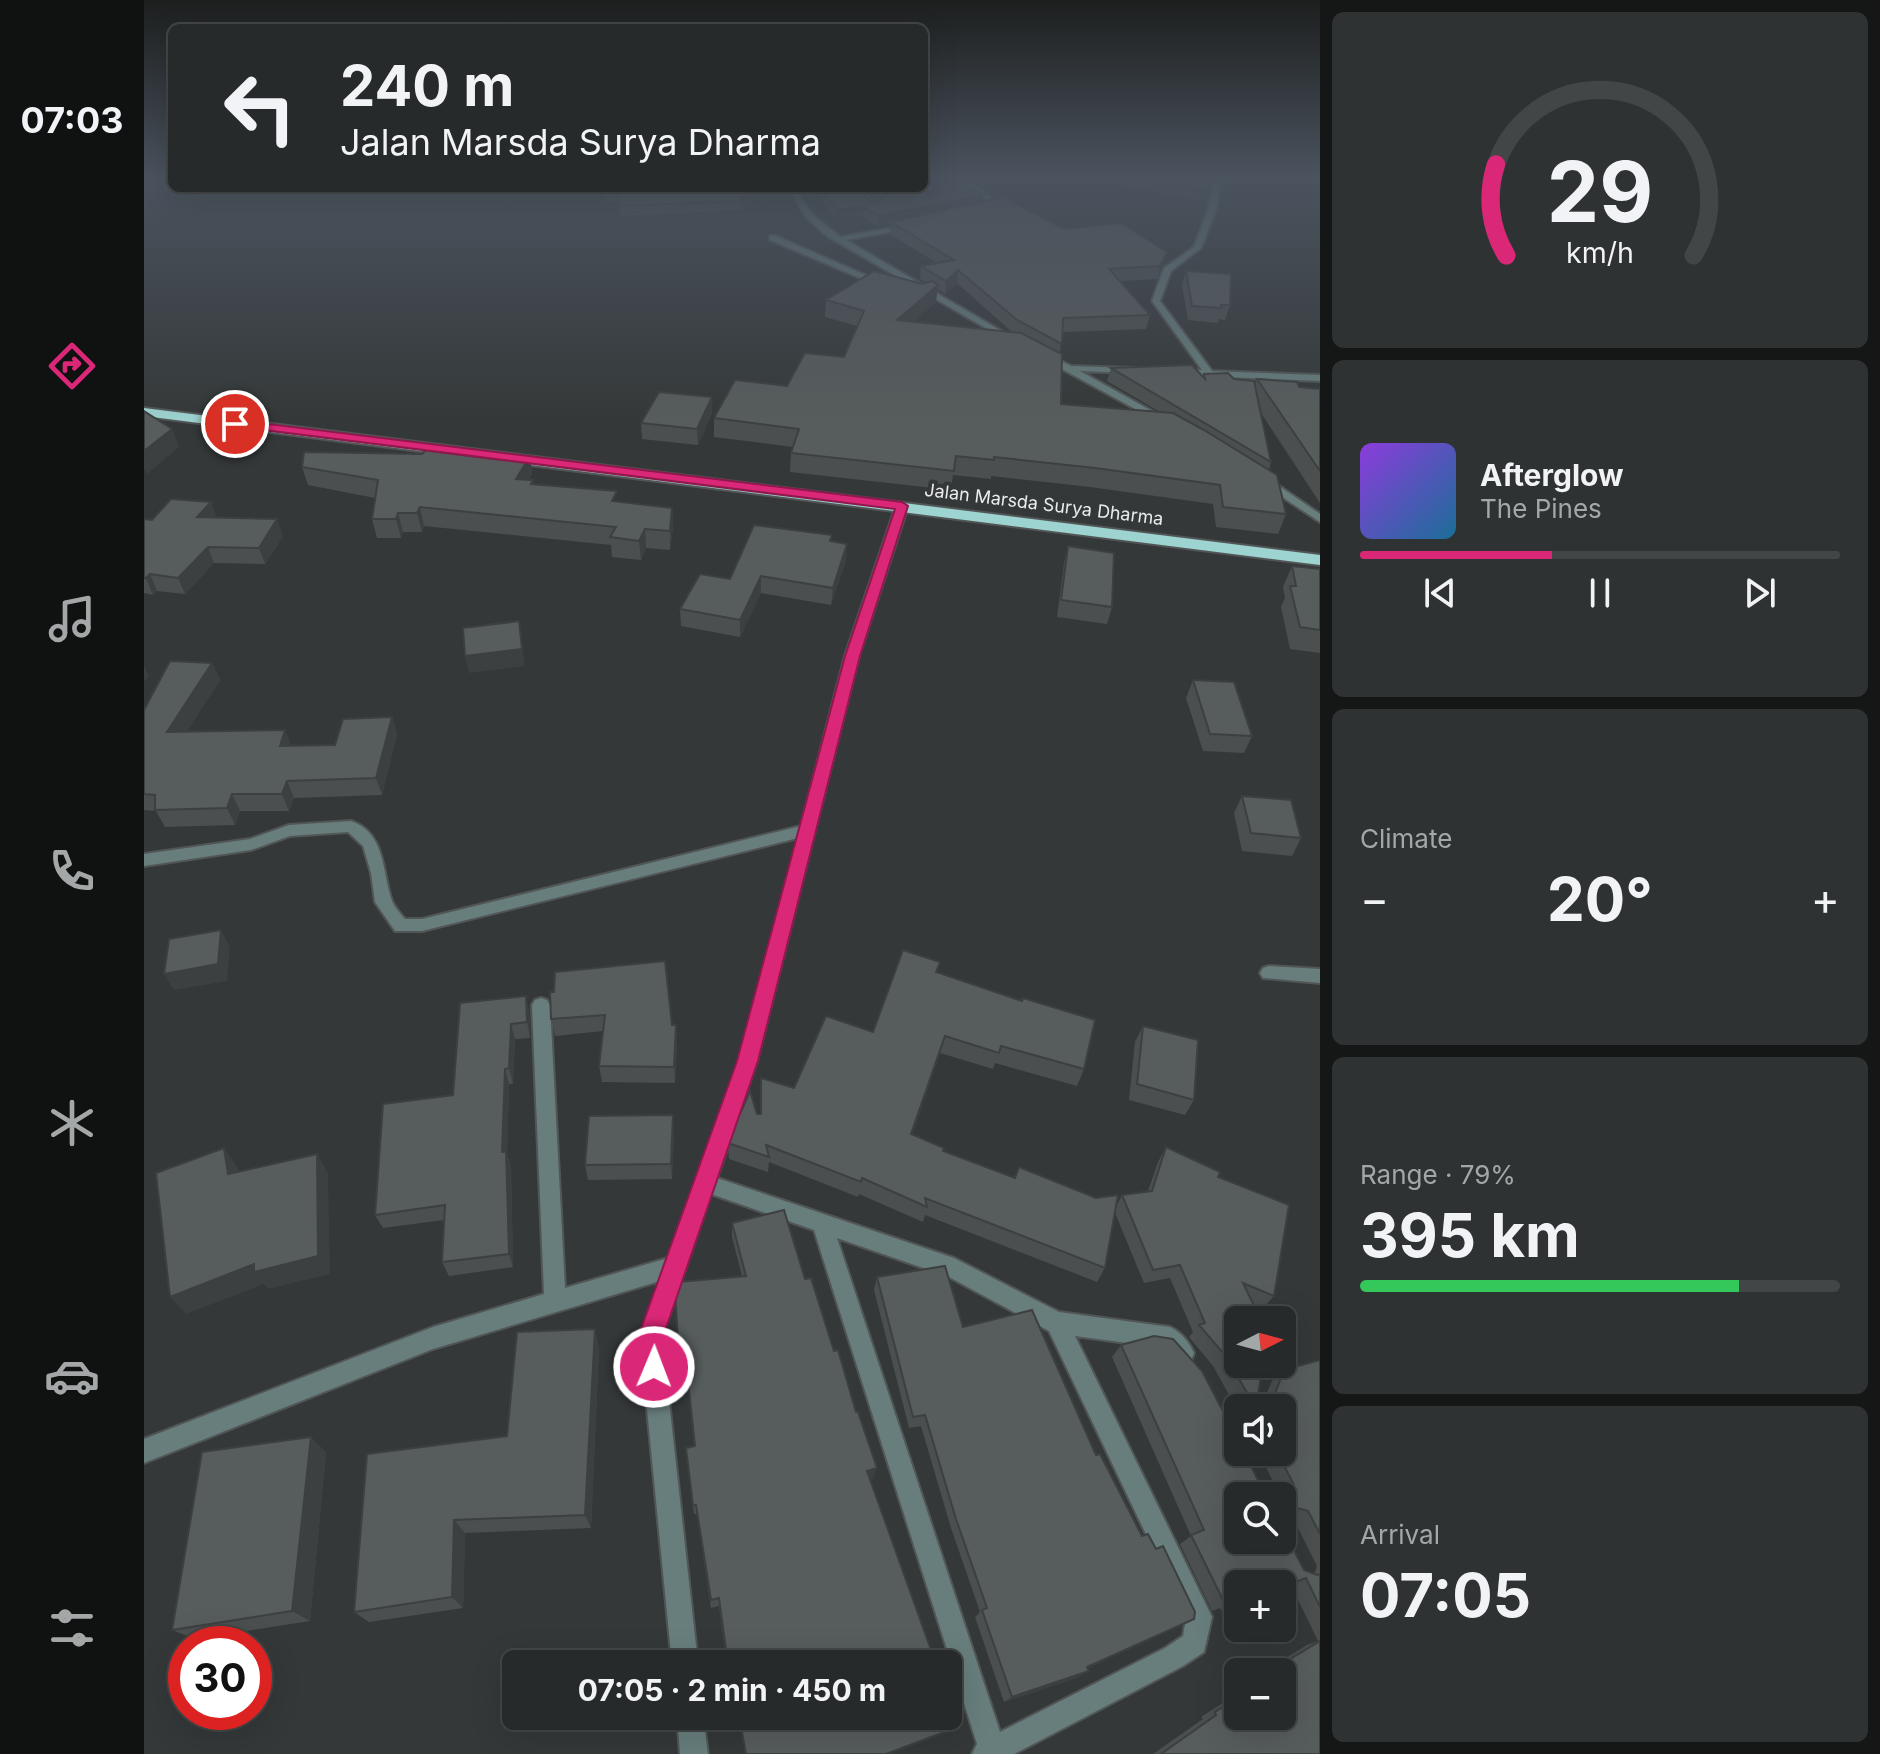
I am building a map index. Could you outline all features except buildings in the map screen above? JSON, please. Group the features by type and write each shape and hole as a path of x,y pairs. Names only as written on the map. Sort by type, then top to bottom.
{"highway":[{"name":"Jalan Marsda Surya Dharma","path":"144,412 1320,560"}],"street":[{"path":"819,259 892,288"},
{"path":"873,259 1015,341"},
{"path":"1182,259 1167,270 1156,301 1209,373"},
{"path":"915,294 937,298"},
{"path":"1028,348 1173,426"},
{"path":"1068,368 1142,371"},
{"path":"1171,372 1320,378"},
{"path":"1254,474 1320,519"},
{"path":"684,1650 651,1337 748,1061 852,656 902,506"},
{"path":"144,860 251,844 289,831 351,826 370,843 383,902 401,926 422,925 807,830"},
{"path":"1269,973 1320,976"},
{"path":"541,1005 555,1302"},
{"path":"705,1183 954,1268 1057,1323 1170,1338 1202,1373"},
{"path":"822,1223 990,1752 1174,1657 1195,1643 1199,1617 1057,1323"},
{"path":"144,1451 433,1338 676,1266"},
{"path":"691,1730 694,1754"}],"route":[{"path":"235,424 902,506 852,656 748,1061 651,1337 654,1367"}]}
